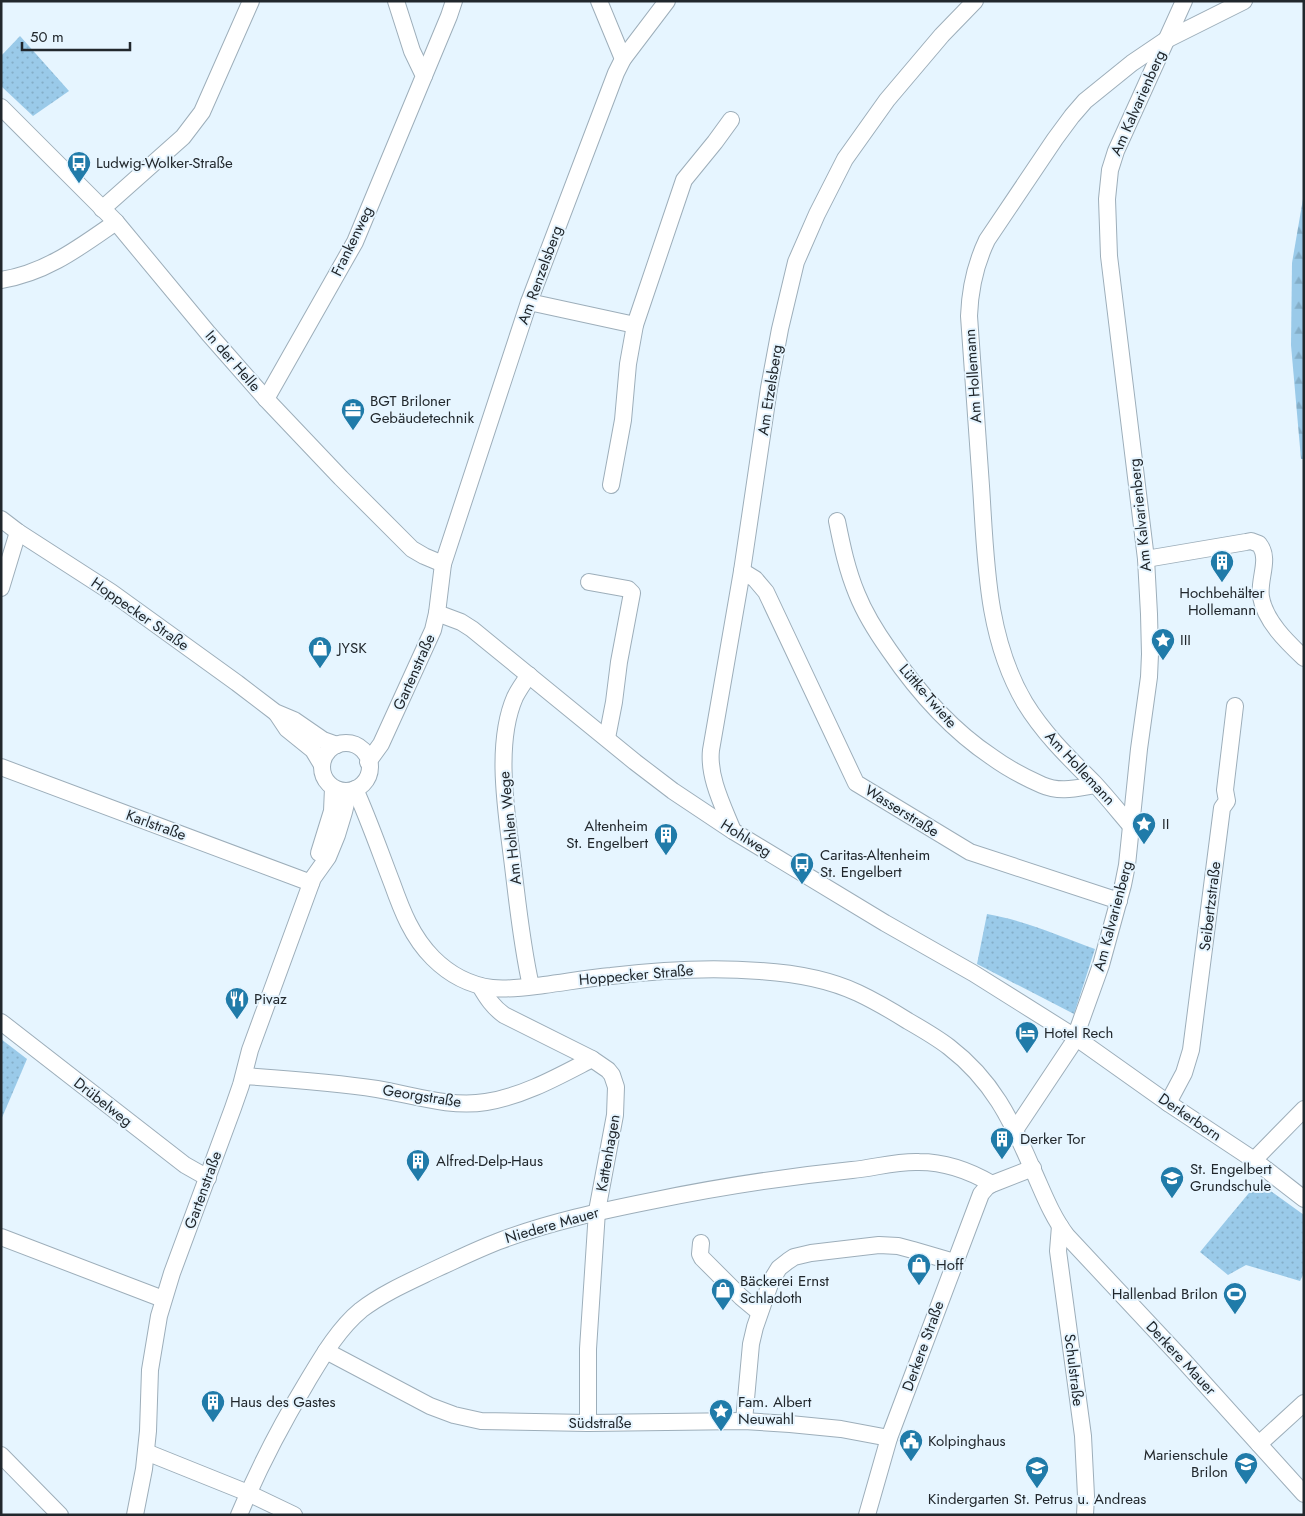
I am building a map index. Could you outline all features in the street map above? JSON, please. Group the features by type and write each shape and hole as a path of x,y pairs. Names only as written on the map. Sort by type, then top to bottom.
{"street":[{"path":"102,209 183,137 202,112 251,1"},
{"name":"Frankenweg","path":"266,399 355,242 454,1"},
{"path":"599,1 623,58"},
{"name":"Am Renzelsberg","path":"443,564 528,302 623,58 667,1"},
{"name":"Am Etzelsberg","path":"733,831 720,798 710,761 711,750 742,571 771,380 780,329 796,262 817,214 845,159 887,100 942,35 975,1"},
{"name":"Am Kalvarienberg","path":"1015,1130 1065,1056 1075,1037 1101,965 1128,865 1150,665 1149,614 1146,559 1108,256 1107,198 1113,159 1184,1"},
{"name":"Am Hollemann","path":"1131,826 1095,785 1061,751 1040,725 1012,678 1000,646 987,583 969,316 971,289 979,258 987,240 1036,165 1085,100 1132,63 1166,40 1244,1"},
{"path":"398,2 412,51 424,76"},
{"name":"In der Helle","path":"1,107 116,222 208,333 266,399 341,478 412,549 443,564"},
{"path":"611,484 623,420 628,364 635,325 681,187 690,172 731,120"},
{"path":"1,280 28,274 49,265 78,249 116,222"},
{"path":"528,302 635,325"},
{"name":"Hoppecker Straße","path":"1,519 110,592 276,712 294,720 323,740 337,745"},
{"name":"Lüttke-Twiete","path":"837,521 845,561 862,607 900,666 925,698 947,721 970,742 1009,769 1042,786 1060,790 1095,785"},
{"path":"1,588 18,532"},
{"path":"1146,559 1251,541 1259,544 1264,550 1261,590 1265,608 1278,630 1304,658"},
{"path":"437,614 443,564"},
{"name":"Wasserstraße","path":"742,571 755,579 766,592 856,783 970,852 1119,901"},
{"path":"589,582 628,589 632,593 607,738"},
{"name":"Hohlweg","path":"437,614 461,622 472,629 667,786 733,831 885,923 979,977 1075,1037"},
{"name":"Gartenstraße","path":"368,762 381,744 433,630 437,614"},
{"name":"Am Hohlen Wege","path":"530,675 521,687 512,706 507,731 504,765 520,929 531,986"},
{"name":"Seibertzstraße","path":"1168,1103 1184,1073 1192,1050 1222,808 1227,801 1224,790 1235,706"},
{"name":"Hoppecker Straße","path":"276,712 287,729 313,750 322,765"},
{"name":"Gartenstraße","path":"358,748 387,729"},
{"path":"346,744 358,748 366,756 368,762 368,775 365,781 346,789 324,778 322,765 327,753 337,745 346,744"},
{"name":"Karlstraße","path":"1,767 313,879"},
{"name":"Hoppecker Straße","path":"346,789 372,832 403,913 420,943 449,972 468,982 501,989 612,976 686,970 760,971 812,978 856,992 921,1029 966,1062 996,1096"},
{"name":"Gartenstraße","path":"313,879 328,857 339,828 346,789"},
{"name":"Gartenstraße","path":"135,1515 146,1452 150,1370 163,1299 244,1076 250,1050 313,879 332,811 346,789"},
{"path":"339,828 345,822 354,821 367,826 372,832"},
{"name":"Kattenhagen","path":"480,986 495,1009 602,1065 612,1075 616,1087 615,1115 597,1211 588,1349 588,1423"},
{"name":"Drübelweg","path":"1,1022 185,1165 208,1178"},
{"name":"Derkerborn","path":"1075,1037 1168,1103 1254,1160 1304,1199"},
{"name":"Georgstraße","path":"244,1076 374,1089 440,1101 477,1103 496,1100 545,1083 592,1059"},
{"name":"Derkere Mauer","path":"996,1096 1015,1130 1047,1203 1067,1236 1304,1494"},
{"path":"1254,1160 1304,1109"},
{"name":"Niedere Mauer","path":"238,1515 286,1418 326,1350 353,1318 395,1289 479,1249 534,1229 597,1211 725,1186 908,1162 941,1164 972,1173 992,1184"},
{"path":"992,1184 1033,1168"},
{"name":"Derkere Straße","path":"866,1515 889,1438 954,1262 981,1194 992,1184"},
{"name":"Schulstraße","path":"1060,1226 1058,1250 1082,1436 1086,1515"},
{"path":"1,1237 163,1299"},
{"path":"700,1243 702,1258 759,1312"},
{"path":"744,1421 751,1344 759,1312 771,1281 779,1268 788,1261 802,1255 835,1249 888,1245 922,1252 954,1262"},
{"name":"Südstraße","path":"326,1350 414,1399 441,1411 481,1421 588,1423 744,1421 824,1427 889,1438"},
{"path":"1259,1444 1304,1403"},
{"path":"146,1452 248,1493 294,1515"},
{"path":"1,1455 60,1515"}],"green space":[{"path":"20,36 69,91 33,116 1,86 1,56"},
{"path":"1304,193 1304,459 1301,459 1291,345 1292,263"},
{"path":"987,914 1028,924 1095,949 1074,1014 977,964"},
{"path":"1,1039 27,1059 1,1120"},
{"path":"1258,1182 1304,1215 1304,1273 1300,1281 1246,1265 1228,1275 1200,1252"}],"place":[{"name":"Ludwig-Wolker-Straße","path":"79,184"},
{"name":"BGT Briloner Gebäudetechnik","path":"353,431"},
{"name":"Hochbehälter Hollemann","path":"1222,583"},
{"name":"III","path":"1163,661"},
{"name":"JYSK","path":"320,669"},
{"name":"II","path":"1144,845"},
{"name":"Altenheim St. Engelbert","path":"666,856"},
{"name":"Caritas-Altenheim St. Engelbert","path":"802,885"},
{"name":"Pivaz","path":"237,1020"},
{"name":"Hotel Rech","path":"1027,1054"},
{"name":"Derker Tor","path":"1002,1160"},
{"name":"Alfred-Delp-Haus","path":"418,1182"},
{"name":"St. Engelbert Grundschule","path":"1172,1199"},
{"name":"Hoff","path":"919,1286"},
{"name":"Bäckerei Ernst Schladoth","path":"723,1311"},
{"name":"Hallenbad Brilon","path":"1235,1315"},
{"name":"Haus des Gastes","path":"213,1423"},
{"name":"Fam. Albert Neuwahl","path":"721,1432"},
{"name":"Kolpinghaus","path":"911,1462"},
{"name":"Marienschule Brilon","path":"1246,1485"},
{"name":"Kindergarten St. Petrus u. Andreas","path":"1037,1489"}]}
